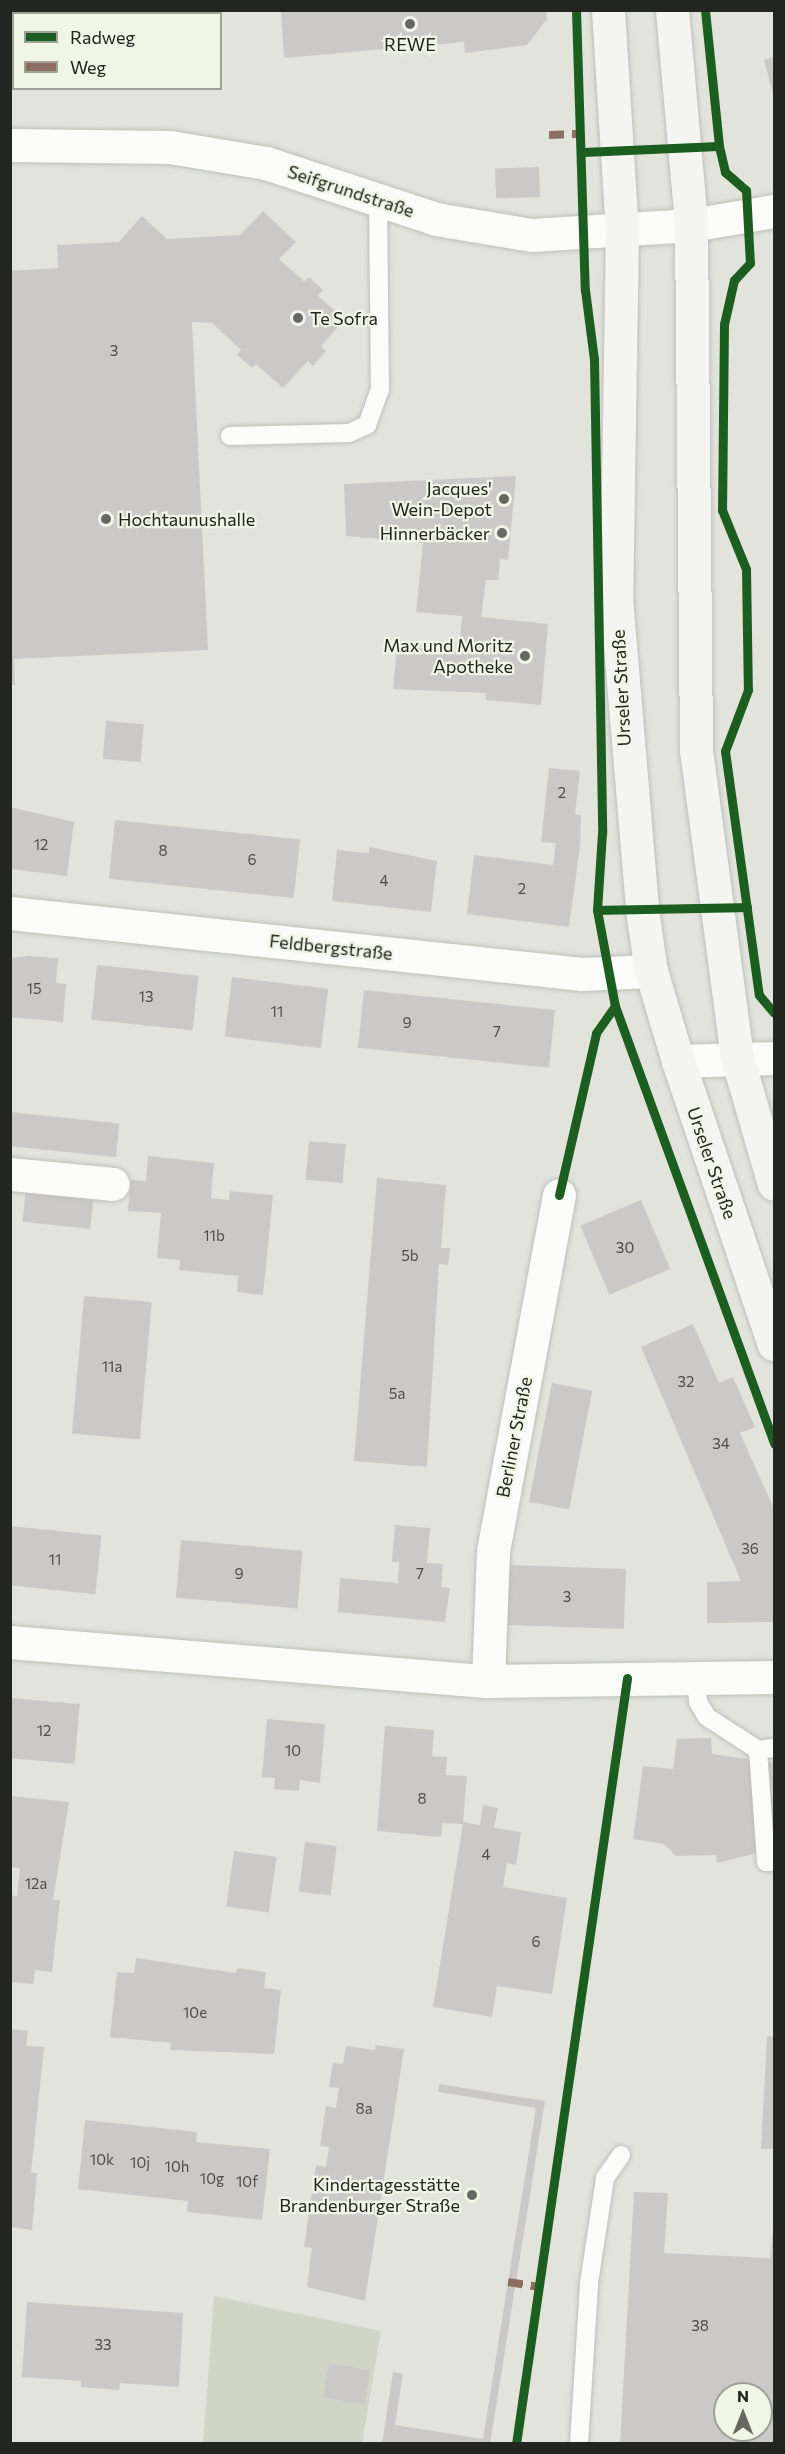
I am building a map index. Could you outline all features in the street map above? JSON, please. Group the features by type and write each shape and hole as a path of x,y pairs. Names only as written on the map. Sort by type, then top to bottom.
{"street":[{"name":"Urseler Straße","path":"608,10 622,231 616,598 626,760 651,971 678,1061 774,1344"},
{"path":"672,10 691,225 696,750 737,1057 774,1184"},
{"name":"Seifgrundstraße","path":"10,145 170,147 266,163 378,201 477,230 532,235 691,225 774,211"},
{"name":"Feldbergstraße","path":"10,913 582,974 651,971"},
{"path":"678,1061 737,1057 774,1058"},
{"path":"10,1174 113,1184"},
{"name":"Berliner Straße","path":"488,1681 493,1551 559,1196"},
{"path":"10,1642 488,1681 774,1677"}],"lane":[{"path":"230,436 349,433 367,425 380,390 378,201"},
{"path":"696,1677 698,1702 707,1717 766,1749 766,1862 774,1862"},
{"path":"579,2444 589,2283 605,2178 621,2155"}],"green space":[{"path":"214,2296 381,2331 362,2443 203,2444"}],"building":[{"path":"115,10 179,10 179,12 115,12"},
{"path":"281,10 546,10 547,19 527,45 465,53 464,42 284,58"},
{"path":"774,57 774,98 764,60"},
{"path":"539,167 540,197 496,199 495,169"},
{"name":"Hochtaunushalle","path":"263,211 296,242 279,259 304,281 309,277 323,290 318,296 345,319 321,346 326,351 313,366 308,361 283,388 256,364 252,368 237,355 241,350 212,323 192,322 208,650 14,659 15,685 10,685 10,271 58,268 57,245 119,242 142,216 167,239 240,235"},
{"path":"516,476 508,560 500,559 498,580 486,580 481,617 548,624 541,705 486,700 486,693 393,689 397,646 459,652 462,616 416,612 423,543 346,536 344,484"},
{"path":"106,721 144,724 141,762 103,759"},
{"path":"549,768 580,771 575,814 581,815 580,846 569,927 467,914 474,855 553,865 556,843 541,842"},
{"path":"10,807 74,822 67,876 10,869"},
{"path":"115,820 300,839 294,898 109,879"},
{"path":"369,847 437,861 431,912 332,901 337,850 369,853"},
{"path":"29,956 58,958 56,983 66,984 63,1022 10,1017 10,958"},
{"path":"97,965 198,976 193,1030 91,1020"},
{"path":"232,977 328,989 321,1048 225,1037"},
{"path":"364,990 555,1010 549,1068 358,1048"},
{"path":"10,1112 119,1123 116,1157 10,1146"},
{"path":"309,1141 346,1144 342,1183 306,1180"},
{"path":"148,1156 214,1163 211,1198 229,1200 230,1191 273,1195 263,1295 237,1292 238,1276 179,1270 180,1260 157,1258 161,1213 128,1211 131,1180 146,1181"},
{"path":"377,1178 446,1185 441,1248 450,1248 448,1265 439,1264 427,1467 354,1461"},
{"path":"26,1188 94,1195 90,1229 22,1222"},
{"path":"641,1200 670,1269 610,1295 580,1226"},
{"path":"84,1296 152,1302 140,1439 72,1433"},
{"path":"693,1324 719,1383 733,1377 755,1427 740,1433 774,1509 774,1622 707,1623 707,1582 741,1581 641,1347"},
{"path":"552,1383 592,1391 569,1510 529,1502"},
{"path":"395,1525 430,1528 427,1563 443,1564 441,1587 450,1588 445,1622 338,1612 340,1578 398,1583 399,1562 392,1562"},
{"path":"10,1526 101,1536 95,1594 10,1585"},
{"path":"181,1540 303,1551 297,1608 176,1598"},
{"path":"509,1565 626,1569 624,1629 507,1625"},
{"path":"10,1698 80,1704 75,1764 10,1758"},
{"path":"267,1719 325,1724 320,1783 300,1780 299,1791 274,1789 275,1778 262,1777"},
{"path":"385,1726 434,1730 432,1756 447,1757 446,1775 467,1776 463,1822 480,1825 483,1805 498,1808 494,1828 521,1832 516,1865 507,1863 503,1887 567,1898 552,1994 497,1986 492,2017 433,2007 463,1824 442,1823 441,1837 377,1831"},
{"path":"711,1738 712,1754 774,1763 774,1849 717,1863 716,1855 676,1856 664,1844 633,1839 643,1766 673,1769 677,1739"},
{"path":"10,1796 69,1802 53,1900 60,1900 52,1972 35,1970 33,1984 10,1982 10,1895 17,1896 20,1868 10,1867"},
{"path":"305,1842 337,1846 331,1896 299,1892"},
{"path":"234,1851 277,1857 269,1912 226,1906"},
{"path":"136,1958 236,1973 237,1968 266,1972 264,1988 281,1990 274,2054 170,2050 171,2043 110,2037 117,1972 134,1973"},
{"path":"10,2029 28,2031 26,2046 44,2047 31,2173 37,2173 32,2230 10,2227"},
{"path":"767,2036 774,2037 774,2149 761,2149"},
{"path":"376,2045 404,2049 365,2301 307,2287 312,2248 304,2247 316,2165 326,2167 329,2147 320,2146 326,2106 336,2108 339,2088 329,2087 333,2063 343,2064 346,2046 375,2050"},
{"path":"439,2084 545,2101 490,2444 382,2444 393,2372 403,2374 395,2425 483,2439 536,2108 438,2092"},
{"path":"85,2120 197,2132 196,2142 270,2149 262,2220 187,2212 188,2201 78,2189"},
{"path":"634,2192 668,2193 664,2253 770,2258 774,2219 774,2444 620,2444"},
{"path":"27,2302 183,2313 179,2387 120,2383 119,2390 81,2387 81,2381 22,2377"},
{"path":"329,2363 370,2370 364,2405 323,2397"}],"marked path":[{"path":"549,135 582,134"},
{"path":"508,2282 538,2287"}],"cycle path":[{"path":"576,10 585,290 594,359 602,833 597,910 615,1006 774,1444"},
{"path":"705,10 719,146 725,172 746,190 750,263 734,280 724,324 722,510 746,569 748,690 725,751 759,995 774,1013"},
{"path":"582,152 719,146"},
{"path":"597,910 747,907"},
{"path":"559,1195 596,1033 615,1006"},
{"path":"516,2444 627,1678"}],"place":[{"name":"REWE","path":"410,24"},
{"name":"Te Sofra","path":"298,318"},
{"name":"Jacques' Wein-Depot","path":"504,499"},
{"name":"Hochtaunushalle","path":"106,519"},
{"name":"Hinnerbäcker","path":"502,533"},
{"name":"Max und Moritz Apotheke","path":"525,656"},
{"name":"Kindertagesstätte Brandenburger Straße","path":"472,2195"}]}
